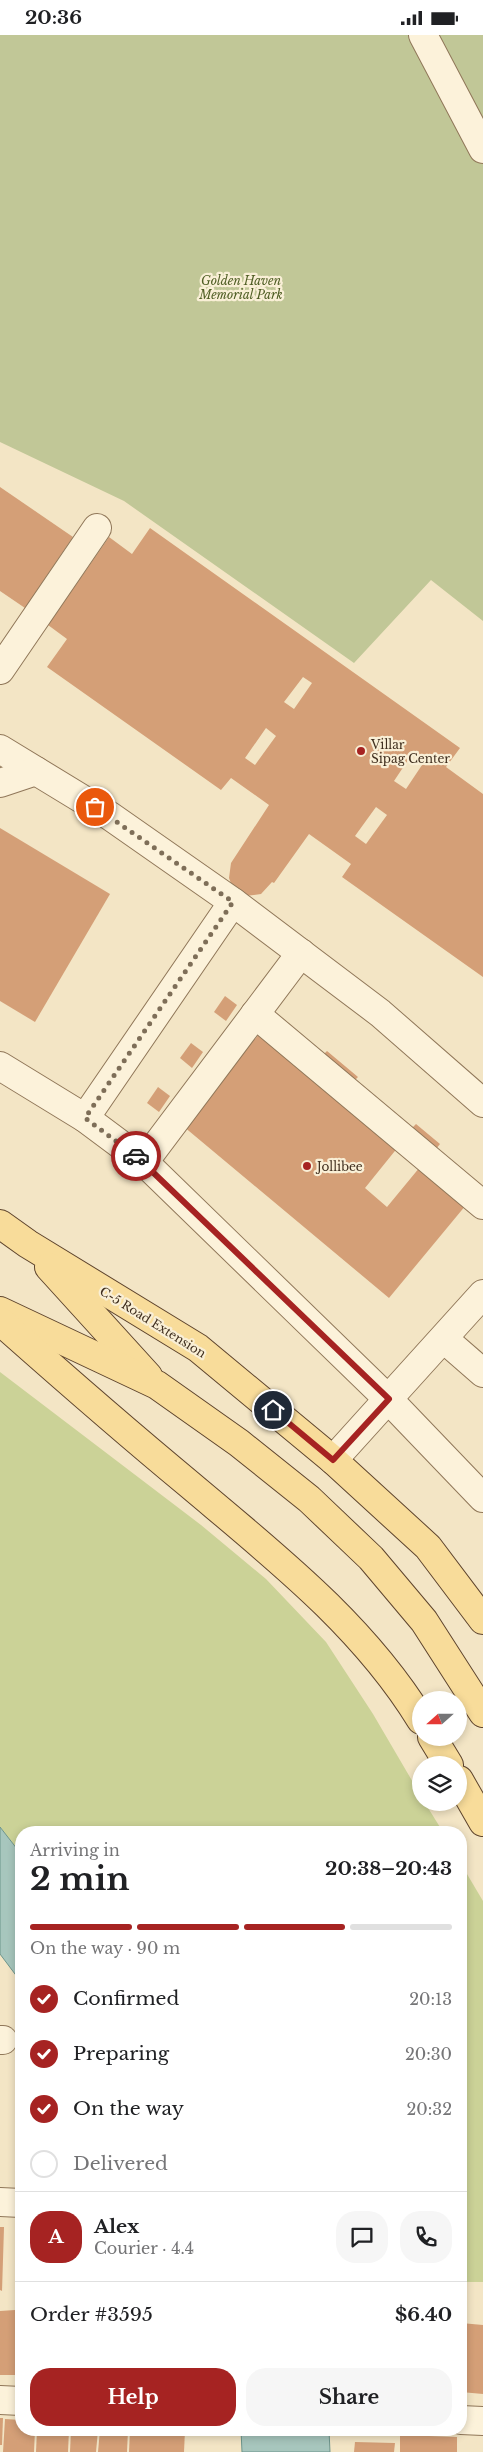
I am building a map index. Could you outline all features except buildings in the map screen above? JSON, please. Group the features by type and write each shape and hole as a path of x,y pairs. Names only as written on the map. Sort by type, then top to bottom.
{"main road":[{"name":"C-5 Road Extension","path":"0,1223 28,1244 198,1348 333,1460 428,1547 483,1620"},
{"name":"C-5 Road Extension","path":"28,1244 157,1385"},
{"name":"C-5 Road Extension","path":"0,1311 157,1385 255,1456 309,1499 371,1557 424,1621 483,1713"},
{"path":"0,1321 124,1430 260,1545 347,1624 412,1705"},
{"path":"467,1794 483,1822"}],"street":[{"path":"422,35 483,149"},
{"path":"0,669 97,528"},
{"path":"0,749 110,817 233,902 380,1013 483,1103"},
{"path":"0,783 36,771"},
{"path":"85,1118 233,902"},
{"path":"144,1162 301,953"},
{"path":"255,1014 483,1205"},
{"path":"0,1066 85,1118 144,1162 389,1399 483,1498"},
{"path":"333,1460 483,1294"},
{"path":"444,1339 483,1373"},
{"path":"0,2202 15,2203"},
{"path":"0,2400 15,2401"},
{"path":"467,2420 483,2421"}],"green space":[{"name":"Golden Haven Memorial Park","path":"0,35 483,35 483,621 431,580 354,663 124,501 0,442"},
{"path":"0,1372 201,1525 266,1579 326,1642 373,1714 412,1781 412,1811 430,1811 439,1826 15,1826 15,1846 0,1827"},
{"path":"467,1874 483,1901 483,2282 467,2282"}],"water":[{"path":"0,1827 15,1846 15,1974 0,1954"},
{"path":"241,2436 329,2436 330,2452 242,2452"}],"way so far":[{"path":"95,807 233,902 85,1118 136,1156"}],"place":[{"name":"Villar Sipag Center","path":"361,751"},
{"name":"Jollibee","path":"307,1166"}],"route":[{"path":"136,1156 389,1399 333,1460 273,1410"}]}
